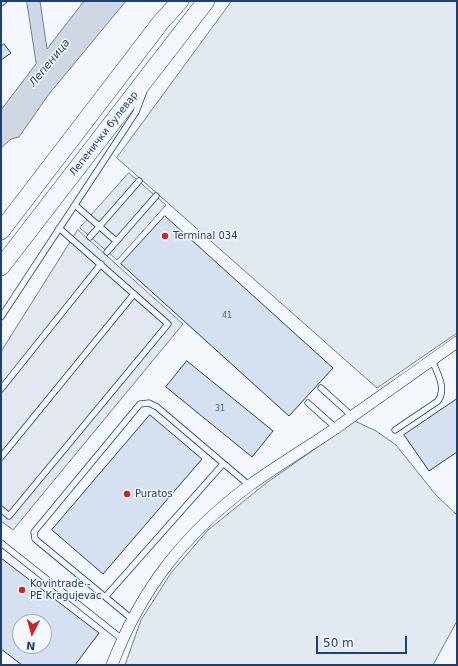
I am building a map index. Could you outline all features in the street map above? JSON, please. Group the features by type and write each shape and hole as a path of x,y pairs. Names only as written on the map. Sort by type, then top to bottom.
{"main road":[{"path":"1,231 161,22 180,1"},
{"name":"Лепенички булевар","path":"1,267 206,1"}],"street":[{"path":"112,665 122,639 149,589 172,558 209,519 250,486 336,428 457,342"}],"lane":[{"path":"1,317 136,112 144,92 143,84"},
{"path":"90,236 139,181"},
{"path":"107,252 156,196"},
{"path":"75,205 116,241"},
{"path":"1,509 9,516 168,324 59,228"},
{"path":"1,389 101,264"},
{"path":"1,457 134,294"},
{"path":"396,430 438,401 442,396 443,390 432,360"},
{"path":"321,388 352,416"},
{"path":"132,619 106,596 35,539 34,532 140,404 149,403 157,407 250,486"},
{"path":"308,403 336,428"},
{"path":"106,596 224,464"},
{"path":"1,543 122,639"}],"shaded area":[{"path":"232,1 457,1 457,333 377,388 117,158"},
{"path":"129,173 166,205 117,260 80,228"},
{"path":"78,230 183,324 13,530 1,521 1,352"},
{"path":"355,421 376,431 396,445 436,495 457,515 457,621 433,665 125,665 141,620 171,573 208,530 265,484"}],"water":[{"name":"Лепеница","path":"27,1 40,1 47,49 84,1 126,1 49,94 19,137 11,139 1,148 1,110 36,64"}],"building":[{"path":"1,1 8,1 1,7"},
{"path":"4,44 11,53 1,60 1,47"},
{"path":"165,216 333,368 289,416 121,264"},
{"path":"187,361 273,431 252,457 166,387"},
{"path":"457,399 457,452 429,471 404,435"},
{"name":"Puratos","path":"150,415 202,459 103,574 52,530"},
{"name":"Kovintrade - PE Kragujevac","path":"1,558 99,633 75,665 22,665 1,649"}],"place":[{"name":"Terminal 034","path":"165,236"},
{"name":"Puratos","path":"127,494"},
{"name":"Kovintrade - PE Kragujevac","path":"22,590"}]}
